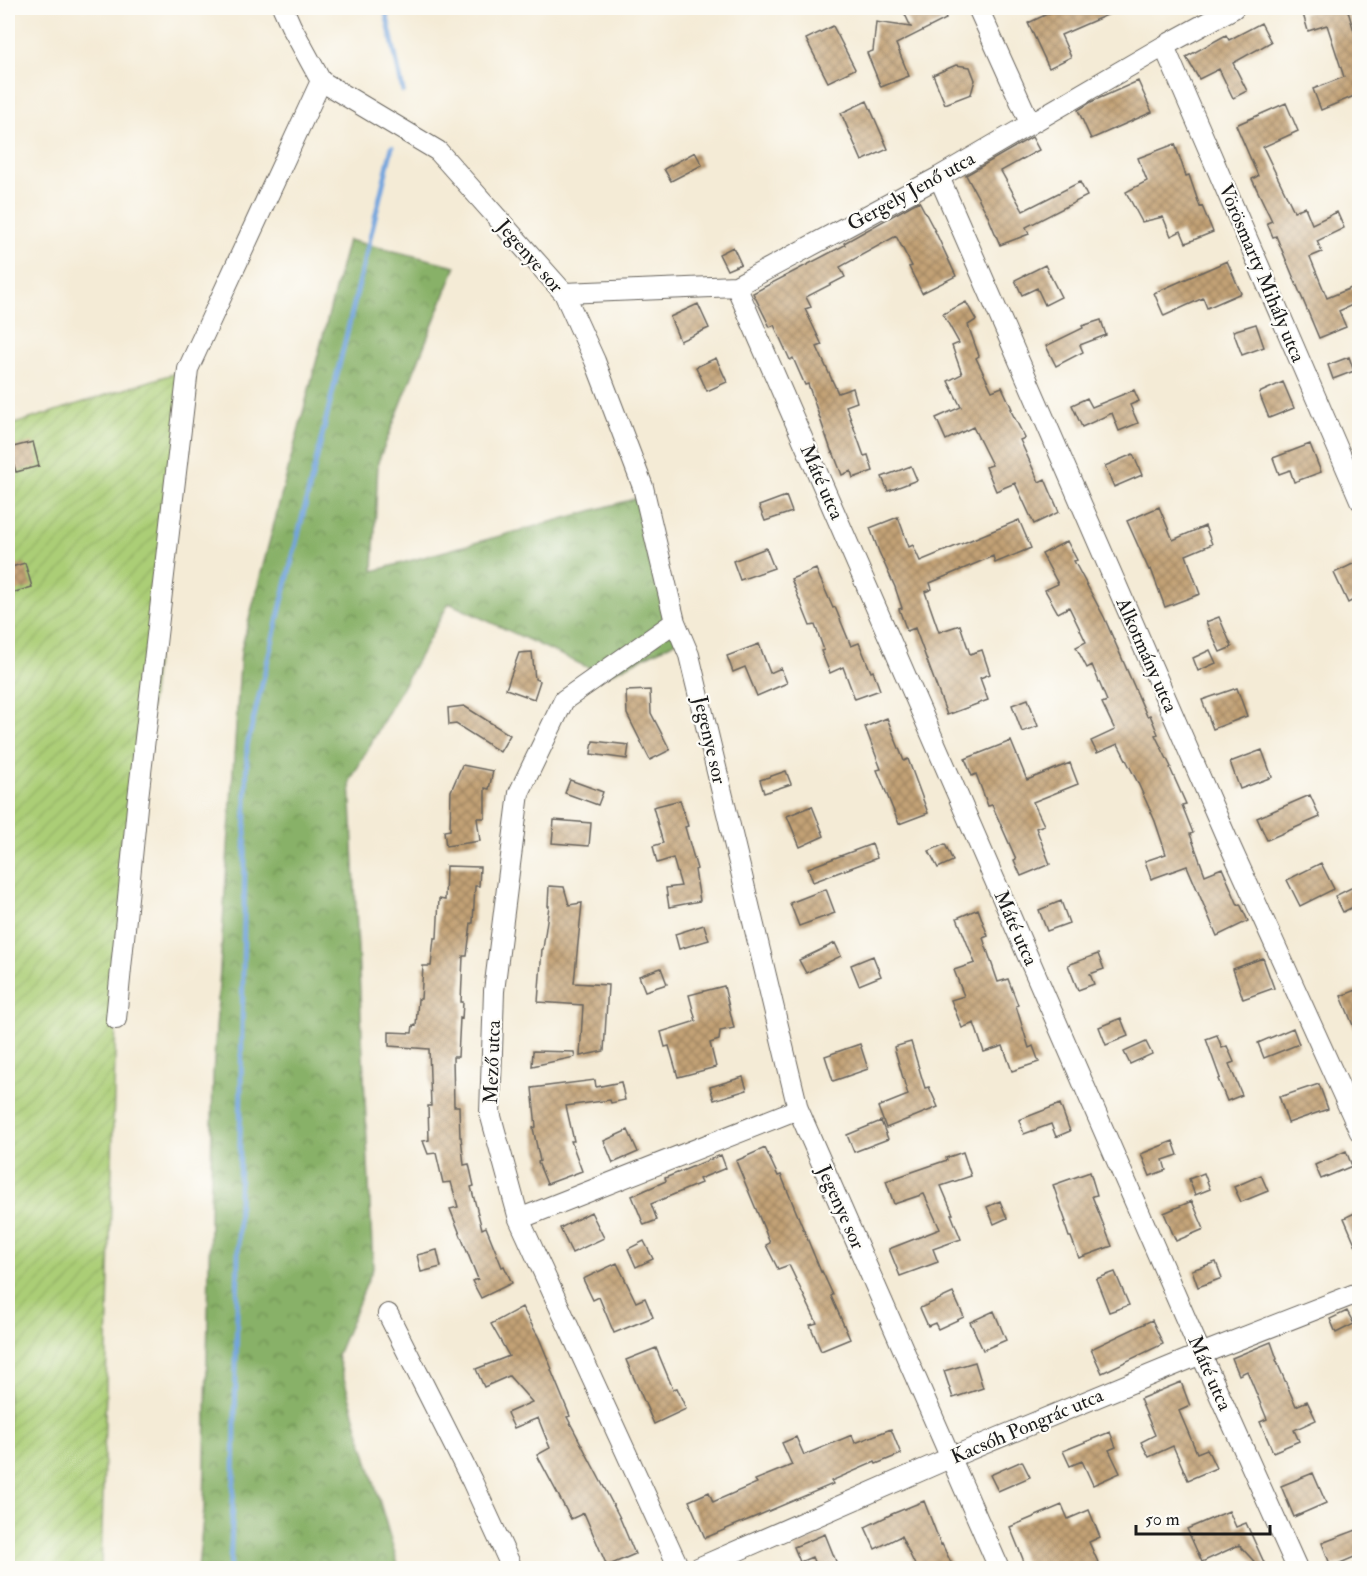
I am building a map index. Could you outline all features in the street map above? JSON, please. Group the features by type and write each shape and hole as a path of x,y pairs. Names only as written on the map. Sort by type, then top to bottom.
{"street":[{"path":"116,1020 137,807 188,369 321,81 283,8"},
{"path":"978,8 1030,123"},
{"name":"Gergely Jenő utca","path":"564,293 736,286 939,177 1164,46 1234,8"},
{"name":"Vörösmarty Mihály utca","path":"1164,46 1359,500"},
{"name":"Jegenye sor","path":"321,81 438,151 564,293 595,361 644,487 675,622 689,655 798,1109 999,1569"},
{"name":"Alkotmány utca","path":"939,177 1222,828 1359,1132"},
{"name":"Máté utca","path":"736,286 1201,1354 1297,1569"},
{"name":"Mező utca","path":"675,622 564,700 519,793 494,991 490,1113 519,1219 679,1569"},
{"path":"519,1219 798,1109"},
{"name":"Kacsóh Pongrác utca","path":"698,1569 952,1457 1201,1354 1359,1292"},
{"path":"388,1314 472,1481 512,1569"}],"green space":[{"path":"348,240 456,266 378,462 373,571 638,498 685,637 606,676 449,603 350,781 373,1268 337,1355 399,1568 198,1568 204,1509 213,1075 241,650"},
{"path":"188,369 116,1019 101,1568 8,1568 8,426"}],"building":[{"path":"902,8 940,8 946,19 896,44 909,76 881,87 867,53 873,51 876,22 911,27"},
{"path":"1060,8 1123,8 1061,35 1071,57 1049,68 1028,23"},
{"path":"1323,8 1347,8 1359,47 1359,94 1321,110 1313,89 1344,77 1327,25 1308,31 1303,14"},
{"path":"1261,23 1271,42 1233,63 1247,91 1233,98 1219,69 1199,79 1186,57 1226,35 1229,40"},
{"path":"833,26 855,69 828,82 806,39"},
{"path":"956,65 970,67 975,80 971,94 945,104 933,75"},
{"path":"1138,81 1152,112 1091,139 1078,110"},
{"path":"867,101 888,149 862,161 841,113"},
{"path":"1286,103 1298,131 1263,147 1294,211 1305,207 1312,224 1337,212 1344,228 1317,241 1322,252 1310,257 1327,298 1356,286 1359,294 1359,302 1339,311 1346,327 1319,338 1276,236 1273,237 1267,223 1272,221 1252,179 1258,176 1236,125"},
{"path":"1032,137 1039,150 1001,171 1023,211 1080,182 1087,196 1026,227 1029,234 1000,245 987,214 966,175"},
{"path":"1175,144 1186,176 1189,175 1200,207 1202,206 1213,232 1186,243 1181,231 1171,236 1163,217 1142,222 1126,192 1147,181 1138,158"},
{"path":"695,152 702,165 671,181 664,169"},
{"path":"919,201 956,276 922,293 909,267 912,266 896,236 840,267 845,277 806,297 811,307 805,309 822,345 817,347 838,393 853,388 857,402 846,406 864,456 868,455 873,471 853,478 851,471 842,475 808,384 805,385 793,358 790,360 774,325 770,327 753,293 845,245 844,243"},
{"path":"733,247 741,264 727,270 719,254"},
{"path":"1227,261 1241,293 1207,308 1203,298 1164,316 1154,293"},
{"path":"1045,265 1061,297 1045,305 1037,288 1022,295 1015,280"},
{"path":"966,302 976,320 968,325 979,356 976,358 992,391 1002,387 1025,438 1020,440 1039,482 1045,479 1059,512 1034,524 1015,483 996,491 986,467 992,465 973,427 946,440 936,418 961,407 948,381 962,374 952,346 959,343 943,314"},
{"path":"698,304 709,328 680,341 670,317"},
{"path":"1101,320 1106,335 1080,345 1083,352 1056,366 1046,346 1083,328 1082,326"},
{"path":"1256,324 1264,347 1242,355 1233,331"},
{"path":"1349,357 1354,371 1333,379 1328,365"},
{"path":"716,358 727,382 707,391 696,367"},
{"path":"1283,382 1294,408 1269,418 1259,393"},
{"path":"1134,390 1139,401 1130,405 1138,423 1119,431 1112,413 1082,427 1072,405 1087,398 1092,407"},
{"path":"33,442 39,466 16,472 9,448"},
{"path":"1310,444 1321,472 1294,482 1290,470 1279,474 1273,458"},
{"path":"1133,454 1142,475 1114,487 1105,466"},
{"path":"911,466 917,480 888,491 882,477"},
{"path":"786,496 792,512 765,521 759,506"},
{"path":"1159,507 1173,540 1205,526 1212,544 1186,555 1200,594 1165,607 1151,569 1149,570 1127,521"},
{"path":"898,517 909,547 913,545 920,561 1019,520 1031,548 995,563 993,556 930,583 932,589 925,592 939,632 960,625 970,654 982,650 990,674 980,678 988,700 947,715 915,628 907,631 899,609 902,608 895,587 870,528"},
{"path":"1067,541 1077,560 1074,561 1104,617 1147,716 1150,715 1158,734 1155,735 1186,804 1182,805 1205,875 1222,868 1238,905 1240,904 1248,921 1217,936 1187,866 1151,879 1145,861 1166,854 1155,821 1118,744 1097,753 1091,741 1115,730 1102,703 1107,701 1092,665 1087,668 1076,647 1086,642 1069,607 1058,613 1045,590 1058,584 1042,554"},
{"path":"766,548 774,568 740,580 733,561"},
{"path":"1359,561 1359,597 1348,603 1334,573"},
{"path":"25,563 32,587 12,593 8,568"},
{"path":"816,569 851,646 859,643 880,690 855,699 843,667 830,673 821,651 824,650 815,625 810,626 791,579"},
{"path":"1219,617 1232,647 1220,652 1206,622"},
{"path":"759,644 770,673 781,668 787,683 757,696 745,667 733,672 727,656"},
{"path":"1210,650 1216,663 1198,671 1193,658"},
{"path":"532,652 535,679 540,681 534,699 506,689 519,653"},
{"path":"1237,688 1247,716 1213,729 1202,700"},
{"path":"650,690 651,713 670,750 650,760 627,714 626,691"},
{"path":"1028,699 1038,726 1022,732 1012,705"},
{"path":"464,706 510,735 500,752 456,724 449,725 448,708"},
{"path":"887,718 904,761 908,759 928,813 899,824 877,770 881,769 865,727"},
{"path":"593,741 629,745 627,759 591,754"},
{"path":"1011,741 1027,780 1070,763 1078,784 1033,802 1044,825 1036,828 1050,864 1021,876 992,805 988,806 976,774 972,776 965,759"},
{"path":"1262,750 1272,777 1240,789 1230,762"},
{"path":"462,765 493,771 489,789 485,788 485,818 477,818 480,841 446,846 444,831 450,830 451,791"},
{"path":"786,771 791,784 764,793 760,780"},
{"path":"570,780 603,792 598,805 565,793"},
{"path":"1310,795 1320,817 1267,840 1257,818"},
{"path":"680,800 697,869 695,870 700,901 669,907 666,888 681,886 673,858 657,863 653,846 663,843 653,807"},
{"path":"812,806 824,836 800,847 787,816"},
{"path":"554,820 591,823 589,846 552,843"},
{"path":"872,844 877,858 813,882 808,868"},
{"path":"945,844 953,861 938,868 929,851"},
{"path":"1321,863 1334,889 1300,906 1287,880"},
{"path":"446,866 480,867 479,886 475,886 473,923 471,923 467,956 463,956 462,1019 460,1018 458,1057 453,1057 454,1106 459,1106 464,1165 469,1164 474,1186 471,1187 482,1229 486,1227 502,1267 504,1266 512,1283 481,1298 472,1281 478,1279 450,1209 458,1207 451,1182 443,1183 436,1153 428,1154 423,1141 429,1140 428,1106 431,1106 429,1049 389,1046 389,1032 412,1033 413,1025 416,1026 418,999 421,999 423,966 431,966 434,938 437,938 439,899 445,900"},
{"path":"1359,884 1359,904 1343,912 1335,896"},
{"path":"549,886 564,887 569,905 582,903 574,983 608,985 604,1051 580,1056 583,1005 538,1002 542,949 549,906"},
{"path":"826,889 835,913 799,926 790,903"},
{"path":"1061,901 1069,923 1047,931 1039,910"},
{"path":"978,909 988,936 983,938 998,982 1008,979 1018,1005 1016,1006 1029,1048 1033,1046 1039,1062 1012,1071 1003,1046 984,1052 974,1023 962,1028 951,1000 964,996 954,970 975,963 957,918"},
{"path":"704,925 709,940 679,949 675,934"},
{"path":"835,943 841,956 806,973 799,960"},
{"path":"1098,954 1104,969 1090,974 1094,984 1078,990 1068,965"},
{"path":"873,956 881,976 859,985 851,965"},
{"path":"1263,958 1274,988 1243,999 1233,969"},
{"path":"661,968 667,984 645,991 639,976"},
{"path":"724,986 734,1028 720,1031 719,1040 710,1043 716,1067 678,1077 669,1046 665,1047 661,1032 696,1021 689,995"},
{"path":"1359,989 1359,1040 1341,996"},
{"path":"1121,1018 1128,1036 1106,1045 1099,1027"},
{"path":"1293,1028 1299,1044 1264,1058 1258,1043"},
{"path":"1217,1035 1222,1048 1227,1046 1234,1062 1229,1064 1242,1095 1227,1101 1206,1039"},
{"path":"911,1042 925,1088 929,1087 938,1107 886,1128 878,1107 908,1095 894,1047"},
{"path":"1146,1042 1152,1054 1130,1064 1124,1052"},
{"path":"860,1044 868,1069 833,1081 825,1056"},
{"path":"533,1051 574,1052 575,1057 532,1066"},
{"path":"743,1077 747,1090 714,1100 710,1087"},
{"path":"595,1080 596,1087 621,1082 625,1100 566,1106 574,1141 571,1141 582,1171 547,1184 538,1162 540,1161 533,1128 536,1127 532,1088"},
{"path":"1319,1084 1328,1109 1288,1123 1279,1096"},
{"path":"1060,1104 1070,1131 1056,1137 1051,1124 1024,1134 1019,1120"},
{"path":"881,1121 888,1139 854,1152 847,1135"},
{"path":"628,1130 638,1152 613,1163 604,1141"},
{"path":"1173,1141 1178,1155 1163,1160 1166,1170 1150,1176 1141,1154"},
{"path":"765,1148 778,1176 781,1175 850,1339 821,1351 810,1325 817,1323 789,1265 778,1269 766,1245 770,1243 736,1161"},
{"path":"1346,1151 1352,1166 1321,1179 1315,1165"},
{"path":"963,1152 971,1176 941,1186 961,1239 933,1249 938,1262 900,1276 889,1249 940,1229 924,1194 894,1204 886,1181 947,1160 946,1158"},
{"path":"721,1155 726,1168 699,1179 701,1183 651,1204 657,1220 644,1225 632,1196 666,1181 665,1178"},
{"path":"1090,1172 1097,1195 1092,1196 1112,1246 1079,1258 1071,1237 1069,1237 1053,1185"},
{"path":"1204,1173 1210,1189 1195,1195 1189,1179"},
{"path":"1261,1175 1268,1191 1241,1202 1234,1187"},
{"path":"1000,1201 1007,1218 994,1224 987,1207"},
{"path":"1192,1201 1204,1229 1176,1241 1164,1213"},
{"path":"1359,1211 1359,1253 1344,1218"},
{"path":"591,1212 604,1238 572,1253 560,1228"},
{"path":"644,1241 653,1259 636,1267 628,1249"},
{"path":"437,1250 441,1267 421,1272 417,1255"},
{"path":"1216,1262 1222,1278 1198,1287 1192,1270"},
{"path":"617,1263 636,1302 645,1298 653,1317 614,1333 599,1297 593,1300 583,1279"},
{"path":"1115,1272 1129,1305 1109,1312 1096,1279"},
{"path":"953,1293 964,1317 938,1329 935,1323 928,1326 920,1308"},
{"path":"522,1307 539,1338 552,1369 570,1416 567,1417 619,1516 635,1554 607,1566 584,1513 571,1519 537,1455 550,1448 538,1418 514,1428 507,1413 532,1402 509,1376 484,1387 476,1369 509,1356 491,1324"},
{"path":"994,1311 1006,1340 983,1350 970,1322"},
{"path":"1347,1311 1354,1324 1336,1333 1330,1319"},
{"path":"1152,1320 1163,1344 1102,1373 1091,1349"},
{"path":"1271,1342 1276,1360 1296,1406 1307,1401 1316,1420 1294,1430 1299,1441 1273,1452 1260,1422 1267,1419 1247,1371 1239,1375 1232,1358"},
{"path":"656,1348 673,1389 677,1388 686,1409 654,1424 626,1360"},
{"path":"975,1362 983,1388 953,1398 944,1371"},
{"path":"1181,1382 1190,1406 1179,1411 1197,1453 1207,1449 1216,1468 1188,1480 1173,1446 1149,1457 1141,1442 1155,1435 1140,1399"},
{"path":"891,1429 901,1454 876,1464 875,1462 831,1481 833,1484 705,1538 689,1501 709,1492 713,1502 757,1483 755,1480 792,1465 782,1443 796,1437 804,1455 852,1435 855,1443"},
{"path":"1110,1432 1116,1447 1109,1450 1120,1473 1093,1485 1082,1461 1070,1466 1063,1451"},
{"path":"1022,1461 1030,1477 998,1491 990,1475"},
{"path":"1313,1473 1326,1503 1294,1517 1281,1486"},
{"path":"924,1501 941,1545 954,1569 917,1569 901,1536 875,1549 865,1527"},
{"path":"1062,1505 1068,1519 1089,1510 1100,1537 1089,1542 1101,1569 1027,1569 1010,1527"},
{"path":"1229,1511 1236,1527 1246,1523 1267,1569 1261,1569 1239,1545 1202,1562 1187,1529"},
{"path":"1359,1529 1359,1555 1331,1567 1322,1543"},
{"path":"825,1534 839,1569 817,1569 812,1557 800,1562 794,1547"}],"waterway":[{"path":"385,8 403,91"},
{"path":"230,1568 234,1480 247,746 392,147"}]}
